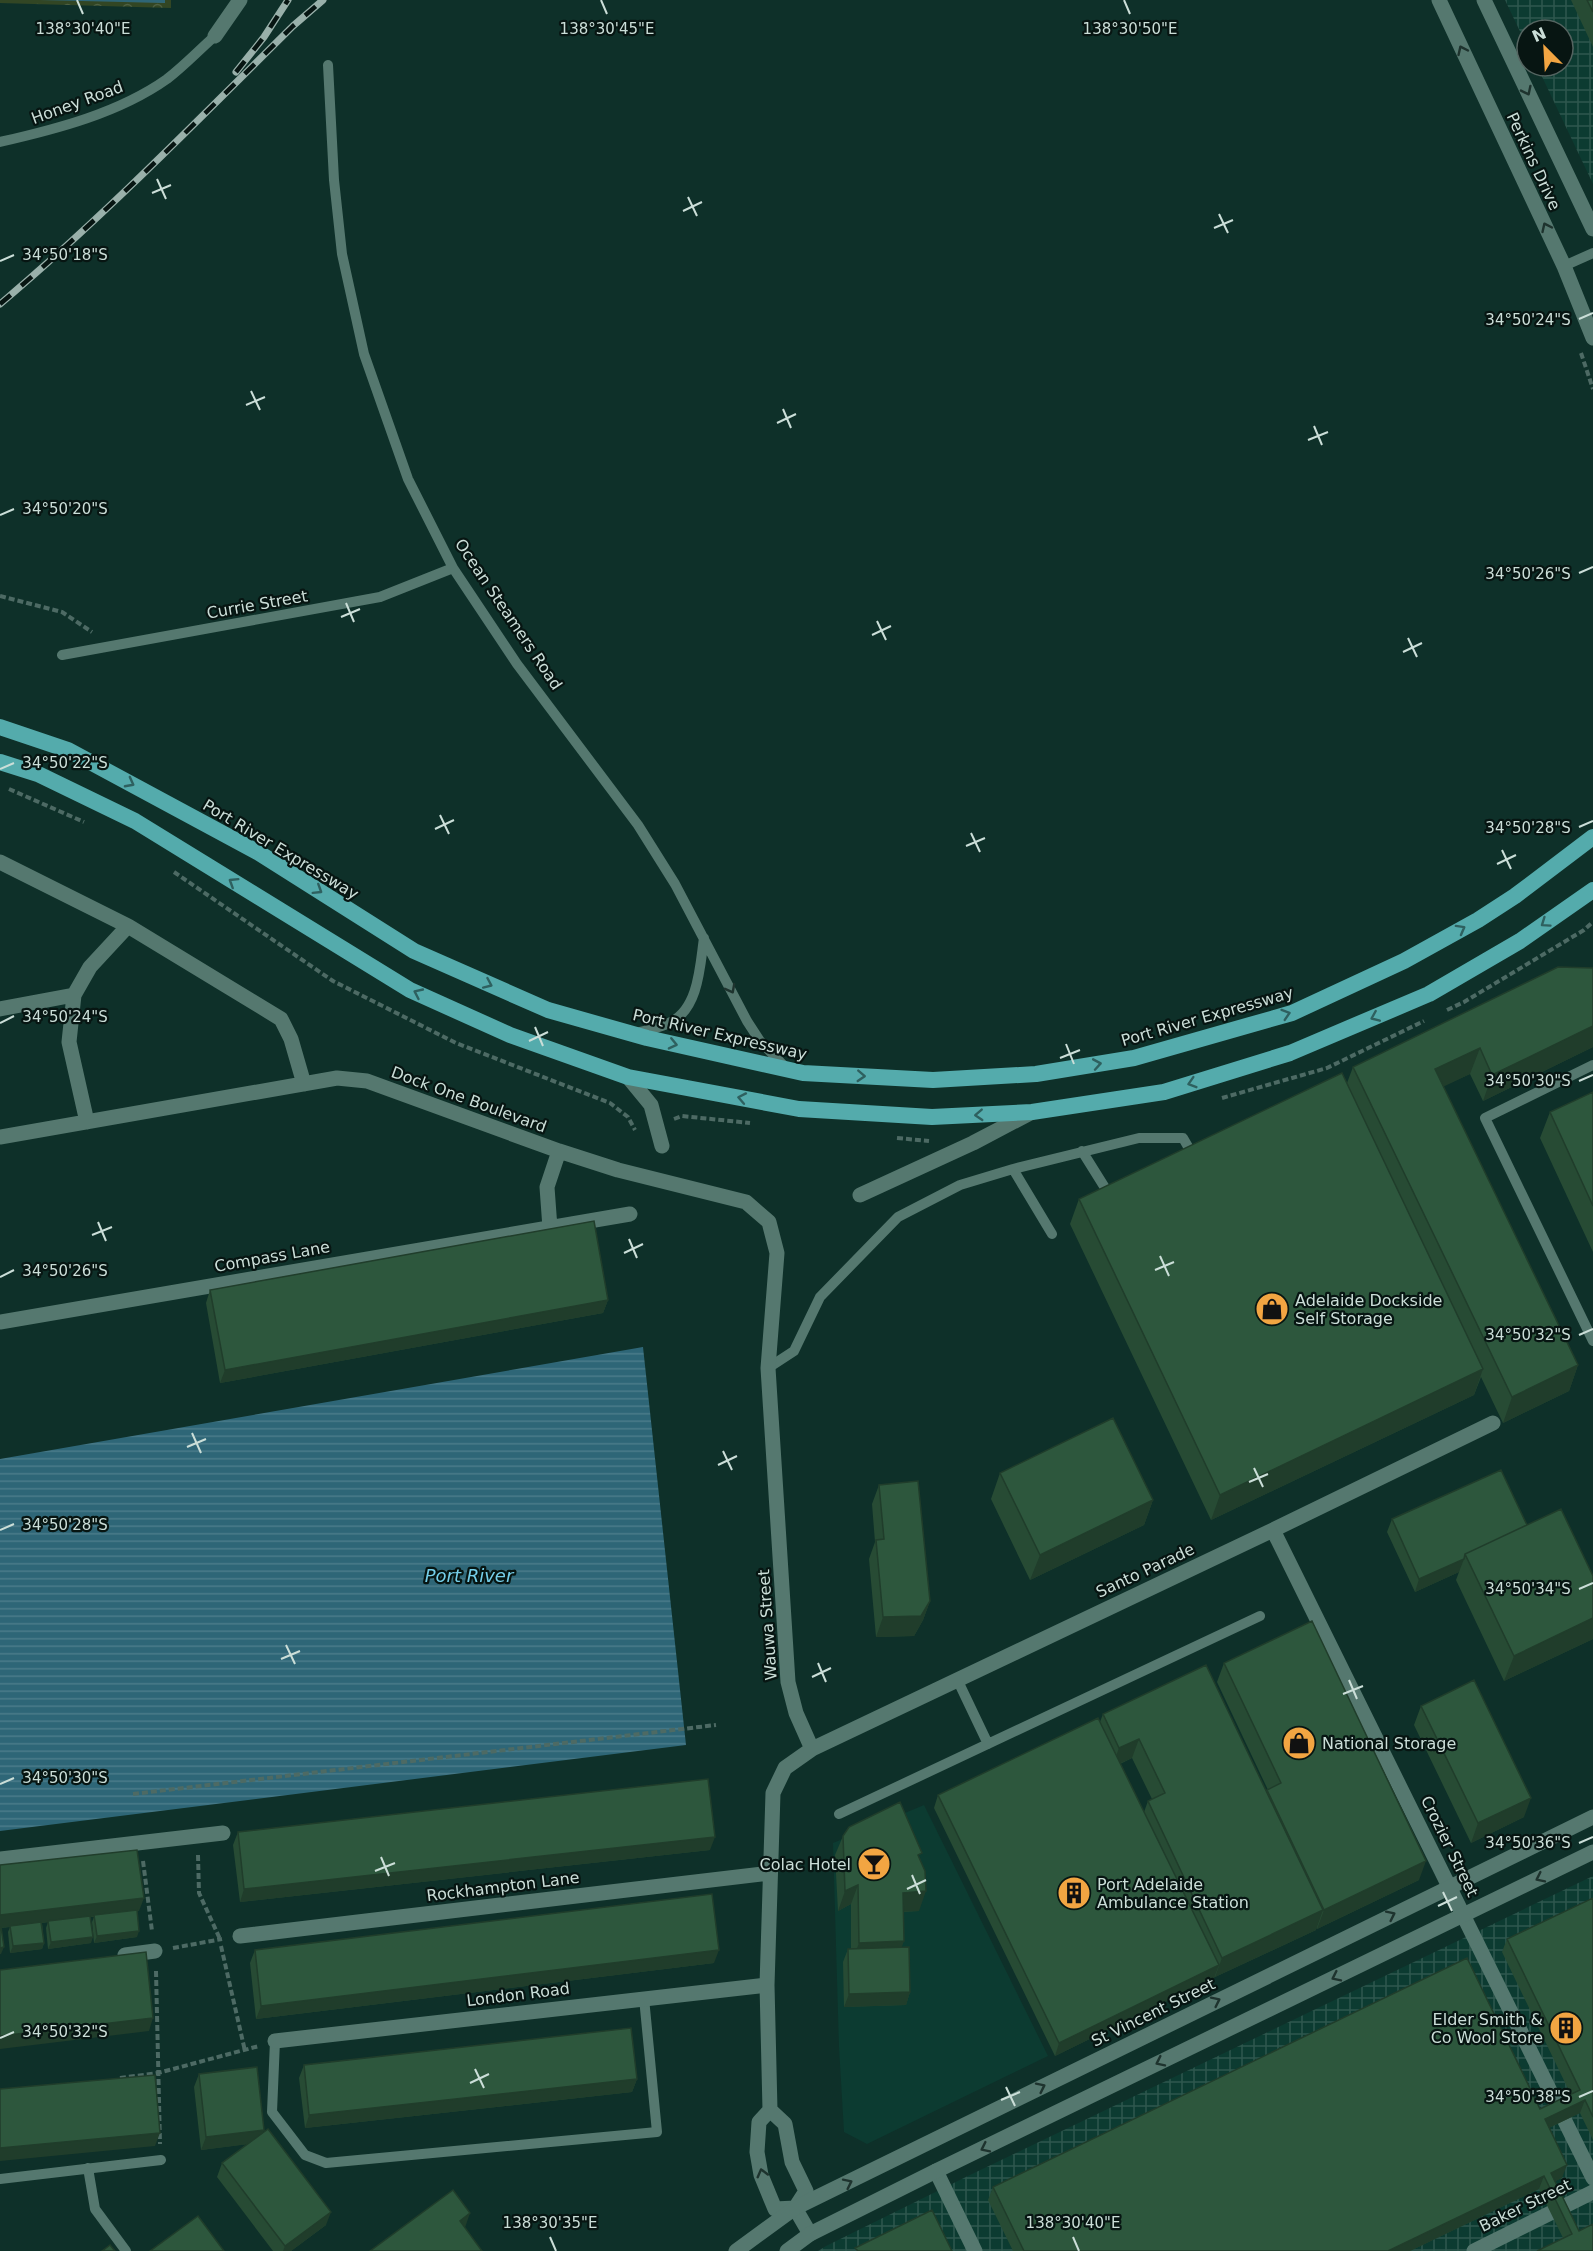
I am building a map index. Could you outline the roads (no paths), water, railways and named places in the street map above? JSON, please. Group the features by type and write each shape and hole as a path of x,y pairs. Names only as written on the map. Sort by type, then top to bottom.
{"highway":[{"name":"Port River Expressway","path":"0,727 68,750 239,842 414,951 548,1010 634,1034 789,1071 933,1080 1036,1074 1134,1058 1292,1013 1404,961 1478,920 1515,896 1593,837"},
{"path":"0,762 38,774 135,821 411,990 510,1035 627,1077 799,1109 932,1118 1032,1112 1164,1092 1290,1053 1429,994 1520,941 1593,890"}],"street":[{"path":"215,36 240,0"},
{"name":"Perkins Drive","path":"1439,0 1564,266 1593,338"},
{"name":"Perkins Drive","path":"1484,0 1593,229"},
{"path":"0,862 128,926 281,1019 291,1039 304,1084"},
{"path":"87,1122 69,1042 74,995 90,967 128,926"},
{"path":"0,1009 74,995"},
{"path":"627,1077 651,1105 662,1146"},
{"name":"Dock One Boulevard","path":"0,1137 337,1078 367,1081 559,1151 618,1170 746,1202 769,1222 777,1253 768,1368"},
{"path":"860,1195 1032,1112"},
{"path":"550,1228 548,1186 559,1151"},
{"name":"Compass Lane","path":"0,1322 630,1214"},
{"name":"Wauwa Street","path":"768,1368 788,1682 796,1713 812,1749"},
{"name":"Santo Parade","path":"812,1749 1493,1423"},
{"name":"Crozier Street","path":"1273,1530 1593,2178"},
{"path":"795,2208 775,2209 761,2175 757,2152 759,2122 770,2110 767,1985 773,1793 785,1768 812,1749"},
{"name":"St Vincent Street","path":"736,2251 795,2208 1593,1817"},
{"path":"0,1859 223,1833"},
{"path":"787,2251 810,2234 936,2171 1593,1852"},
{"name":"Rockhampton Lane","path":"240,1936 770,1873"},
{"path":"111,1957 155,1951"},
{"name":"London Road","path":"274,2041 767,1985"},
{"path":"770,2110 785,2124 792,2162 806,2191 795,2208"},
{"path":"936,2171 975,2251"},
{"name":"Baker Street","path":"1474,2251 1593,2192"},
{"path":"795,2208 810,2234"}],"lane":[{"name":"Honey Road","path":"0,142 49,131 123,104 167,78 215,36"},
{"name":"Ocean Steamers Road","path":"328,65 334,180 342,254 364,354 408,478 453,568 517,664 638,825 675,884 760,1041 789,1071"},
{"path":"1564,266 1593,253"},
{"name":"Currie Street","path":"62,655 380,597 453,568"},
{"path":"634,1034 671,1022 685,1010 698,978 704,937"},
{"path":"1593,1065 1485,1118 1593,1341"},
{"path":"768,1368 794,1351 820,1297 898,1217 960,1185 1082,1150 1139,1138 1183,1138 1197,1163"},
{"path":"1082,1150 1114,1203"},
{"path":"1013,1169 1052,1234"},
{"path":"839,1814 1260,1616"},
{"path":"957,1679 988,1744"},
{"path":"274,2041 272,2112 305,2155 326,2163 657,2132 644,1998"},
{"path":"0,2179 161,2160"},
{"path":"88,2168 95,2208 126,2251"}],"water":[{"path":"40,0 165,0 165,3"},
{"name":"Port River","path":"643,1347 686,1745 0,1831 0,1459"}],"railway":[{"path":"236,72 264,37 288,0"},
{"path":"0,304 113,203 293,26 323,0"}],"place":[{"name":"Adelaide Dockside Self Storage","path":"1272,1309"},
{"name":"National Storage","path":"1299,1743"},
{"name":"Colac Hotel","path":"874,1864"},
{"name":"Port Adelaide Ambulance Station","path":"1074,1893"},
{"name":"Elder Smith & Co Wool Store","path":"1566,2028"}]}
